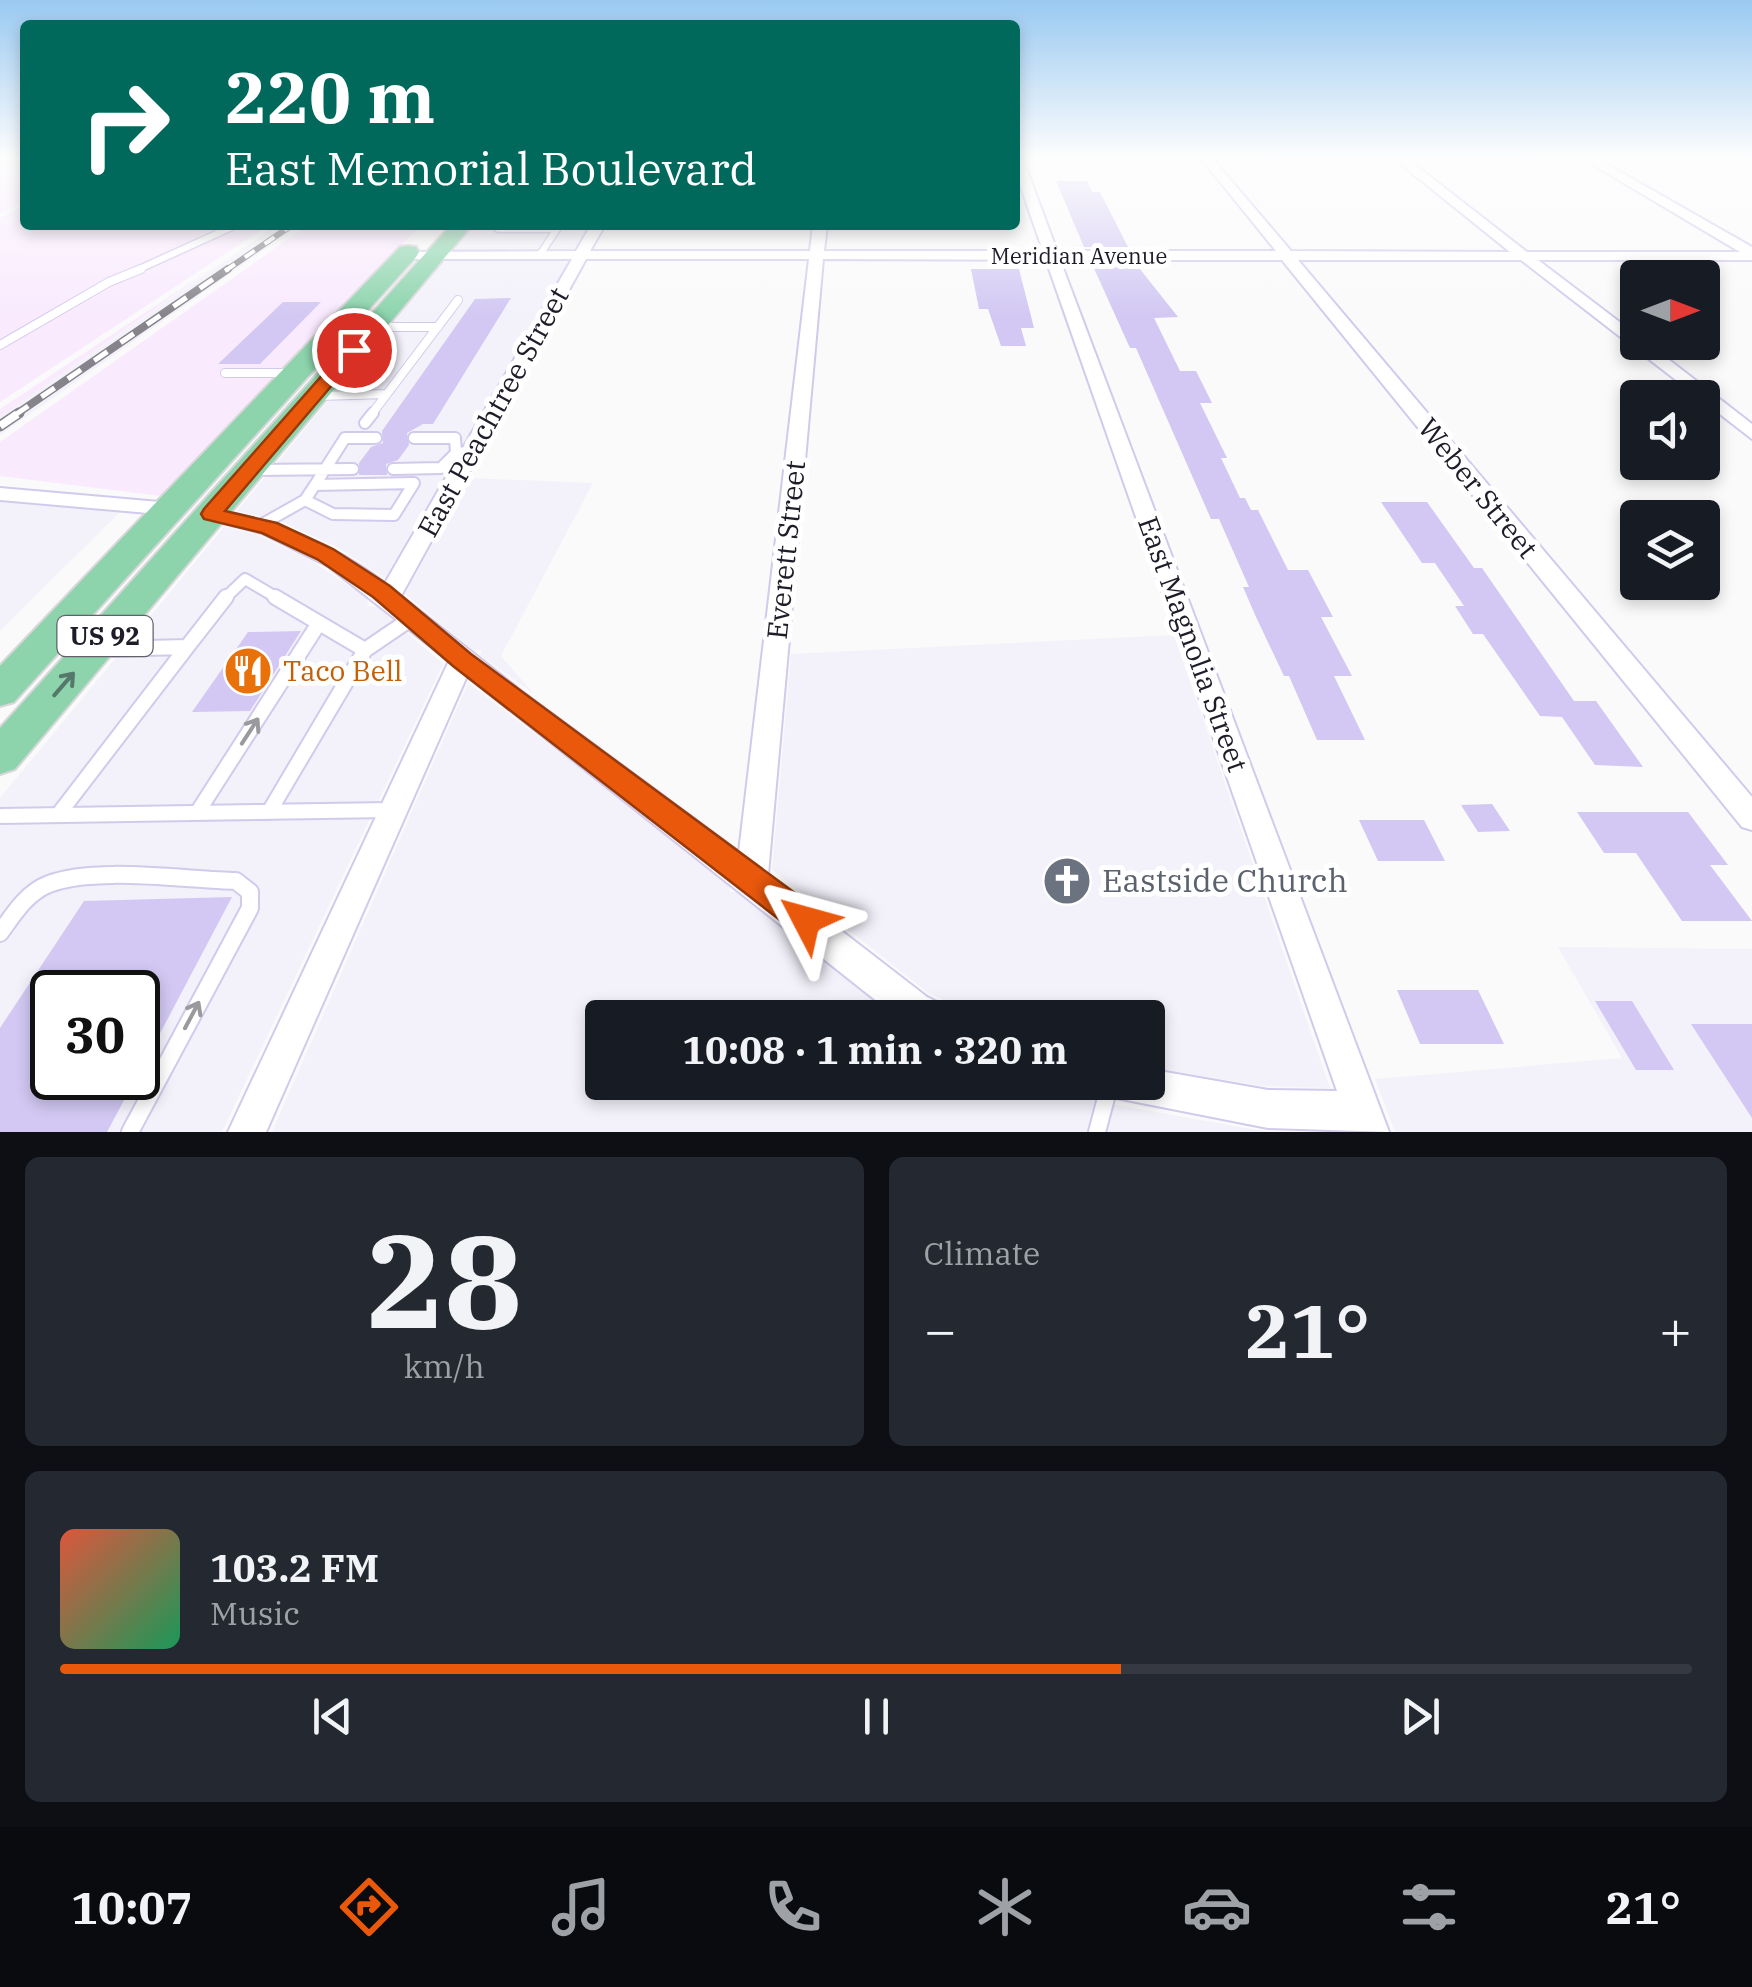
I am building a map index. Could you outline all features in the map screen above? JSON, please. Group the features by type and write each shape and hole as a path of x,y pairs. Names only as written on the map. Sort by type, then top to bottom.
{"main road":[{"name":"US 92","path":"0,691 170,509 301,382 428,230"},
{"name":"US 92","path":"0,757 249,470 301,382 374,327 458,230"},
{"path":"211,514 206,502 213,487 301,382"}],"street":[{"name":"East Magnolia Street","path":"1036,210 1366,1121"},
{"name":"Weber Street","path":"1248,210 1752,818"},
{"path":"1464,210 1752,433"},
{"path":"1675,210 1752,255"},
{"name":"East Peachtree Street","path":"388,598 463,453 595,230"},
{"name":"Everett Street","path":"752,876 820,230"},
{"name":"Meridian Avenue","path":"405,255 1752,255"},
{"path":"0,494 170,509"},
{"path":"211,514 260,526 325,554 388,598 462,660 752,876 904,1000"},
{"path":"248,1132 462,660"},
{"path":"1165,1091 1366,1121"}],"lane":[{"path":"0,346 109,282 226,230"},
{"path":"539,256 557,230"},
{"path":"365,423 458,300"},
{"path":"374,327 438,327"},
{"path":"224,374 387,394"},
{"path":"260,526 305,500 346,438 376,438"},
{"path":"392,469 440,468 463,453 456,438 414,438"},
{"path":"249,470 353,469"},
{"path":"305,500 333,514 394,515 414,484 312,485"},
{"path":"58,814 238,582 245,579 365,650"},
{"path":"269,812 365,650 412,618"},
{"path":"197,812 319,623"},
{"path":"94,649 187,648"},
{"path":"0,816 394,810"},
{"path":"0,933 19,906 36,892 73,878 236,881 250,892 250,908 130,1132"},
{"path":"1098,1132 1107,1100"}],"shaded area":[{"path":"20,210 20,230 261,230 0,402 0,218"},
{"path":"270,230 293,230 0,435 0,417"},
{"path":"301,230 416,230 161,496 0,476 0,442"},
{"path":"469,230 586,230 574,252 451,252"},
{"path":"229,257 0,417 0,409"},
{"path":"445,259 570,259 385,578 337,547 282,522 237,511"},
{"path":"468,478 593,483 501,656 534,694 405,594"},
{"path":"0,502 120,512 0,631"},
{"path":"224,527 258,535 312,561 367,598 368,606 377,607 443,664 222,1132 0,1132 0,798"},
{"path":"1174,635 1330,1088 1263,1086 1165,1070 1165,1000 944,1000 928,993 772,869 791,654"},
{"path":"468,683 731,883 730,892 742,892 872,1000 585,1000 585,1100 1089,1100 1268,1132 272,1132"},
{"path":"1558,947 1752,949 1752,1132 1395,1132 1375,1079 1622,1058"}],"building":[{"path":"1068,210 1109,210 1128,247 1084,247"},
{"path":"1092,264 1136,264 1178,317 1154,318 1180,371 1196,371 1212,403 1200,403 1227,458 1221,458 1240,498 1245,498 1251,510 1258,510 1288,570 1308,570 1333,617 1321,617 1352,676 1334,676 1365,740 1317,740 1289,676 1284,676 1256,617 1243,587 1249,587 1219,519 1211,519 1136,348 1130,348"},
{"path":"971,269 1019,269 1034,328 1021,328 1026,346 1001,346 988,309 979,309"},
{"path":"511,298 433,424 423,424 407,433 409,445 398,460 386,464 387,475 359,475 359,463 371,447 383,443 382,431 475,299"},
{"path":"283,302 321,302 260,364 218,364"},
{"path":"1381,502 1427,502 1474,568 1482,568 1574,701 1596,701 1643,767 1595,765 1562,717 1540,716 1483,634 1473,634 1455,606 1464,606 1435,563 1422,563"},
{"name":"Taco Bell","path":"301,631 250,711 192,712 248,632"},
{"path":"1492,804 1510,831 1478,832 1461,805"},
{"path":"1577,812 1688,812 1728,865 1710,865 1752,921 1682,921 1636,853 1604,853"},
{"path":"1359,820 1424,820 1445,861 1378,861"},
{"path":"232,897 160,1033 160,970 38,970 84,901"},
{"path":"30,983 30,1100 124,1100 107,1132 0,1132 0,1028"},
{"path":"1397,990 1478,990 1504,1044 1420,1044"},
{"path":"1595,1001 1632,1001 1674,1070 1636,1070"},
{"path":"1691,1024 1752,1024 1752,1118"}],"railway":[{"path":"225,271 285,230"},
{"path":"15,415 228,269"},
{"path":"0,426 19,413"}],"place":[{"name":"Taco Bell","path":"248,671"},
{"name":"Eastside Church","path":"1067,881"}],"route":[{"path":"354,350 211,514 270,528 325,554 381,592 462,660 806,920"}]}
